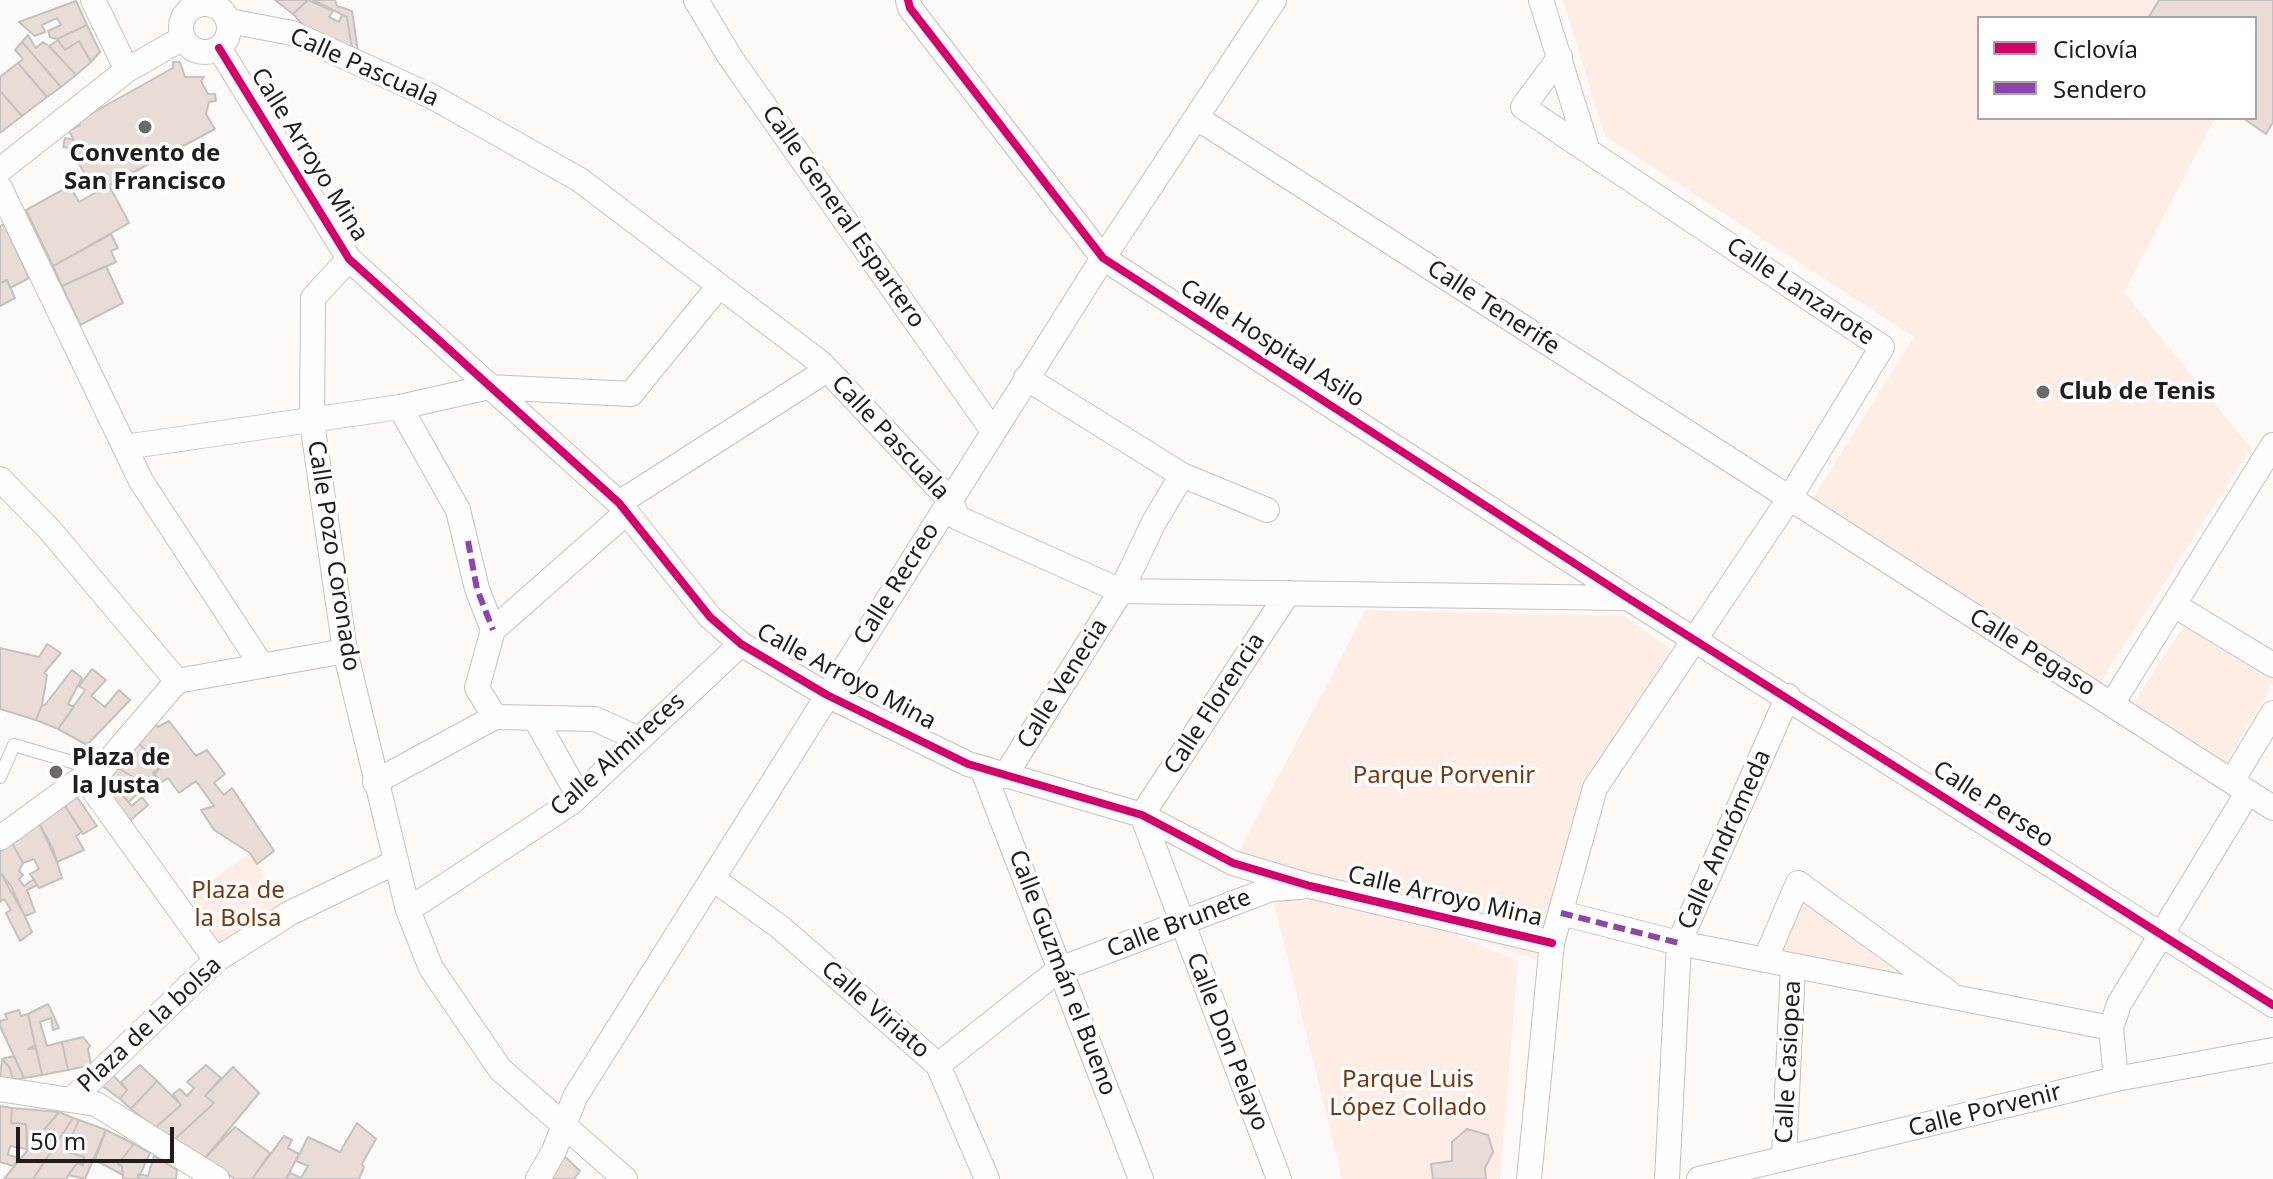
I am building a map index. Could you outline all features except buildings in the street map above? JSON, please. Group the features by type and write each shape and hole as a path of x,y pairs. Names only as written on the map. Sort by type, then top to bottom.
{"street":[{"path":"93,0 127,70"},
{"name":"Calle General Espartero","path":"696,0 730,57 993,431"},
{"name":"Calle Hospital Asilo","path":"908,0 910,8 1103,258 1692,638"},
{"name":"Calle Recreo","path":"538,1179 554,1151 575,1097 1026,378 1274,0"},
{"path":"1541,0 1588,151"},
{"path":"189,4 206,4 226,10 228,36 219,48 203,52 188,45 183,38 182,22 189,4"},
{"name":"Calle Pascuala","path":"226,10 292,33 433,97 580,180 827,370 950,500 958,518 1121,591 1628,598"},
{"path":"0,170 127,70 183,38"},
{"name":"Calle Arroyo Mina","path":"219,48 349,259 623,508 710,617 741,644 827,695 994,772 1142,815 1233,863 1310,886 1552,943"},
{"name":"Calle Lanzarote","path":"1529,1179 1552,943 1595,788 1692,638 1789,499 1882,347 1523,107 1560,57"},
{"name":"Calle Tenerife","path":"1197,118 1789,499"},
{"path":"0,188 141,481 262,666"},
{"name":"Calle Pozo Coronado","path":"349,259 313,298 312,422 345,651 408,910 431,968 500,1069 625,1179"},
{"path":"125,447 312,422 489,387 631,394 719,286"},
{"path":"495,717 477,688 493,630 623,508 827,370"},
{"path":"1026,378 1182,475 1267,510"},
{"path":"400,407 458,510 468,541 477,589 493,630"},
{"path":"2112,704 2273,445"},
{"name":"Calle Venecia","path":"994,772 1121,591 1154,522 1182,475"},
{"path":"0,479 49,529 177,681"},
{"name":"Calle Pegaso","path":"1789,499 2273,808"},
{"name":"Calle Florencia","path":"1142,815 1288,593"},
{"path":"2174,605 2273,665"},
{"path":"218,674 231,652 238,630"},
{"name":"Calle Perseo","path":"1692,638 1788,696 2157,935 2273,1005"},
{"name":"Calle Almireces","path":"408,910 578,795 741,644"},
{"path":"0,838 92,774 177,681 345,651"},
{"name":"Calle Andrómeda","path":"1667,1179 1679,943 1788,696"},
{"path":"2116,1079 2111,1028 2119,1004 2240,787 2273,713"},
{"path":"375,782 495,717 595,719 639,739"},
{"path":"536,720 578,795"},
{"name":"Calle Guzmán el Bueno","path":"994,772 1060,969 1141,1179"},
{"path":"92,774 216,960"},
{"name":"Calle Don Pelayo","path":"1142,815 1279,1179"},
{"name":"Plaza de la bolsa","path":"73,1098 216,960 290,913 396,862"},
{"name":"Calle Viriato","path":"713,879 780,927 938,1065 987,1179"},
{"path":"1765,960 1798,883 1957,998"},
{"name":"Calle Brunete","path":"938,1065 1060,969 1271,889 1310,886"},
{"path":"1561,913 1679,943 2111,1028"},
{"name":"Calle Casiopea","path":"1784,1159 1793,966"},
{"name":"Calle Porvenir","path":"1699,1179 2116,1079 2273,1050"},
{"path":"0,1089 96,1104 217,1179"}],"lane":[{"path":"0,777 14,745 92,774"}],"green space":[{"name":"Club de Tenis","path":"1563,0 2159,0 2149,16 1977,16 1977,120 2214,120 2124,292 2251,448 2100,683 1811,501 1914,337 1605,136"},
{"name":"Parque Porvenir","path":"1366,610 1625,616 1672,650 1595,788 1536,959 1439,928 1518,961 1500,1179 1342,1179 1274,902 1309,887 1233,863"},
{"path":"2184,625 2273,677 2273,684 2225,764 2133,704"},
{"name":"Plaza de la Bolsa","path":"250,853 290,913 217,959 189,896"},
{"path":"1805,898 1897,974 1781,951"}],"marked path":[{"path":"468,541 477,589 493,630"},
{"path":"1561,913 1679,943"}],"cycle path":[{"path":"908,0 910,8 1103,258 1628,598 2273,1005"},
{"path":"219,48 349,259 619,503 710,617 741,644 827,695 968,764 1142,815 1233,863 1310,886 1552,943"}],"place":[{"name":"Convento de San Francisco","path":"145,127"},
{"name":"Club de Tenis","path":"2043,392"},
{"name":"Plaza de la Justa","path":"56,772"}],"park label":[{"name":"Parque Luis López Collado","path":"1408,1094"}]}
